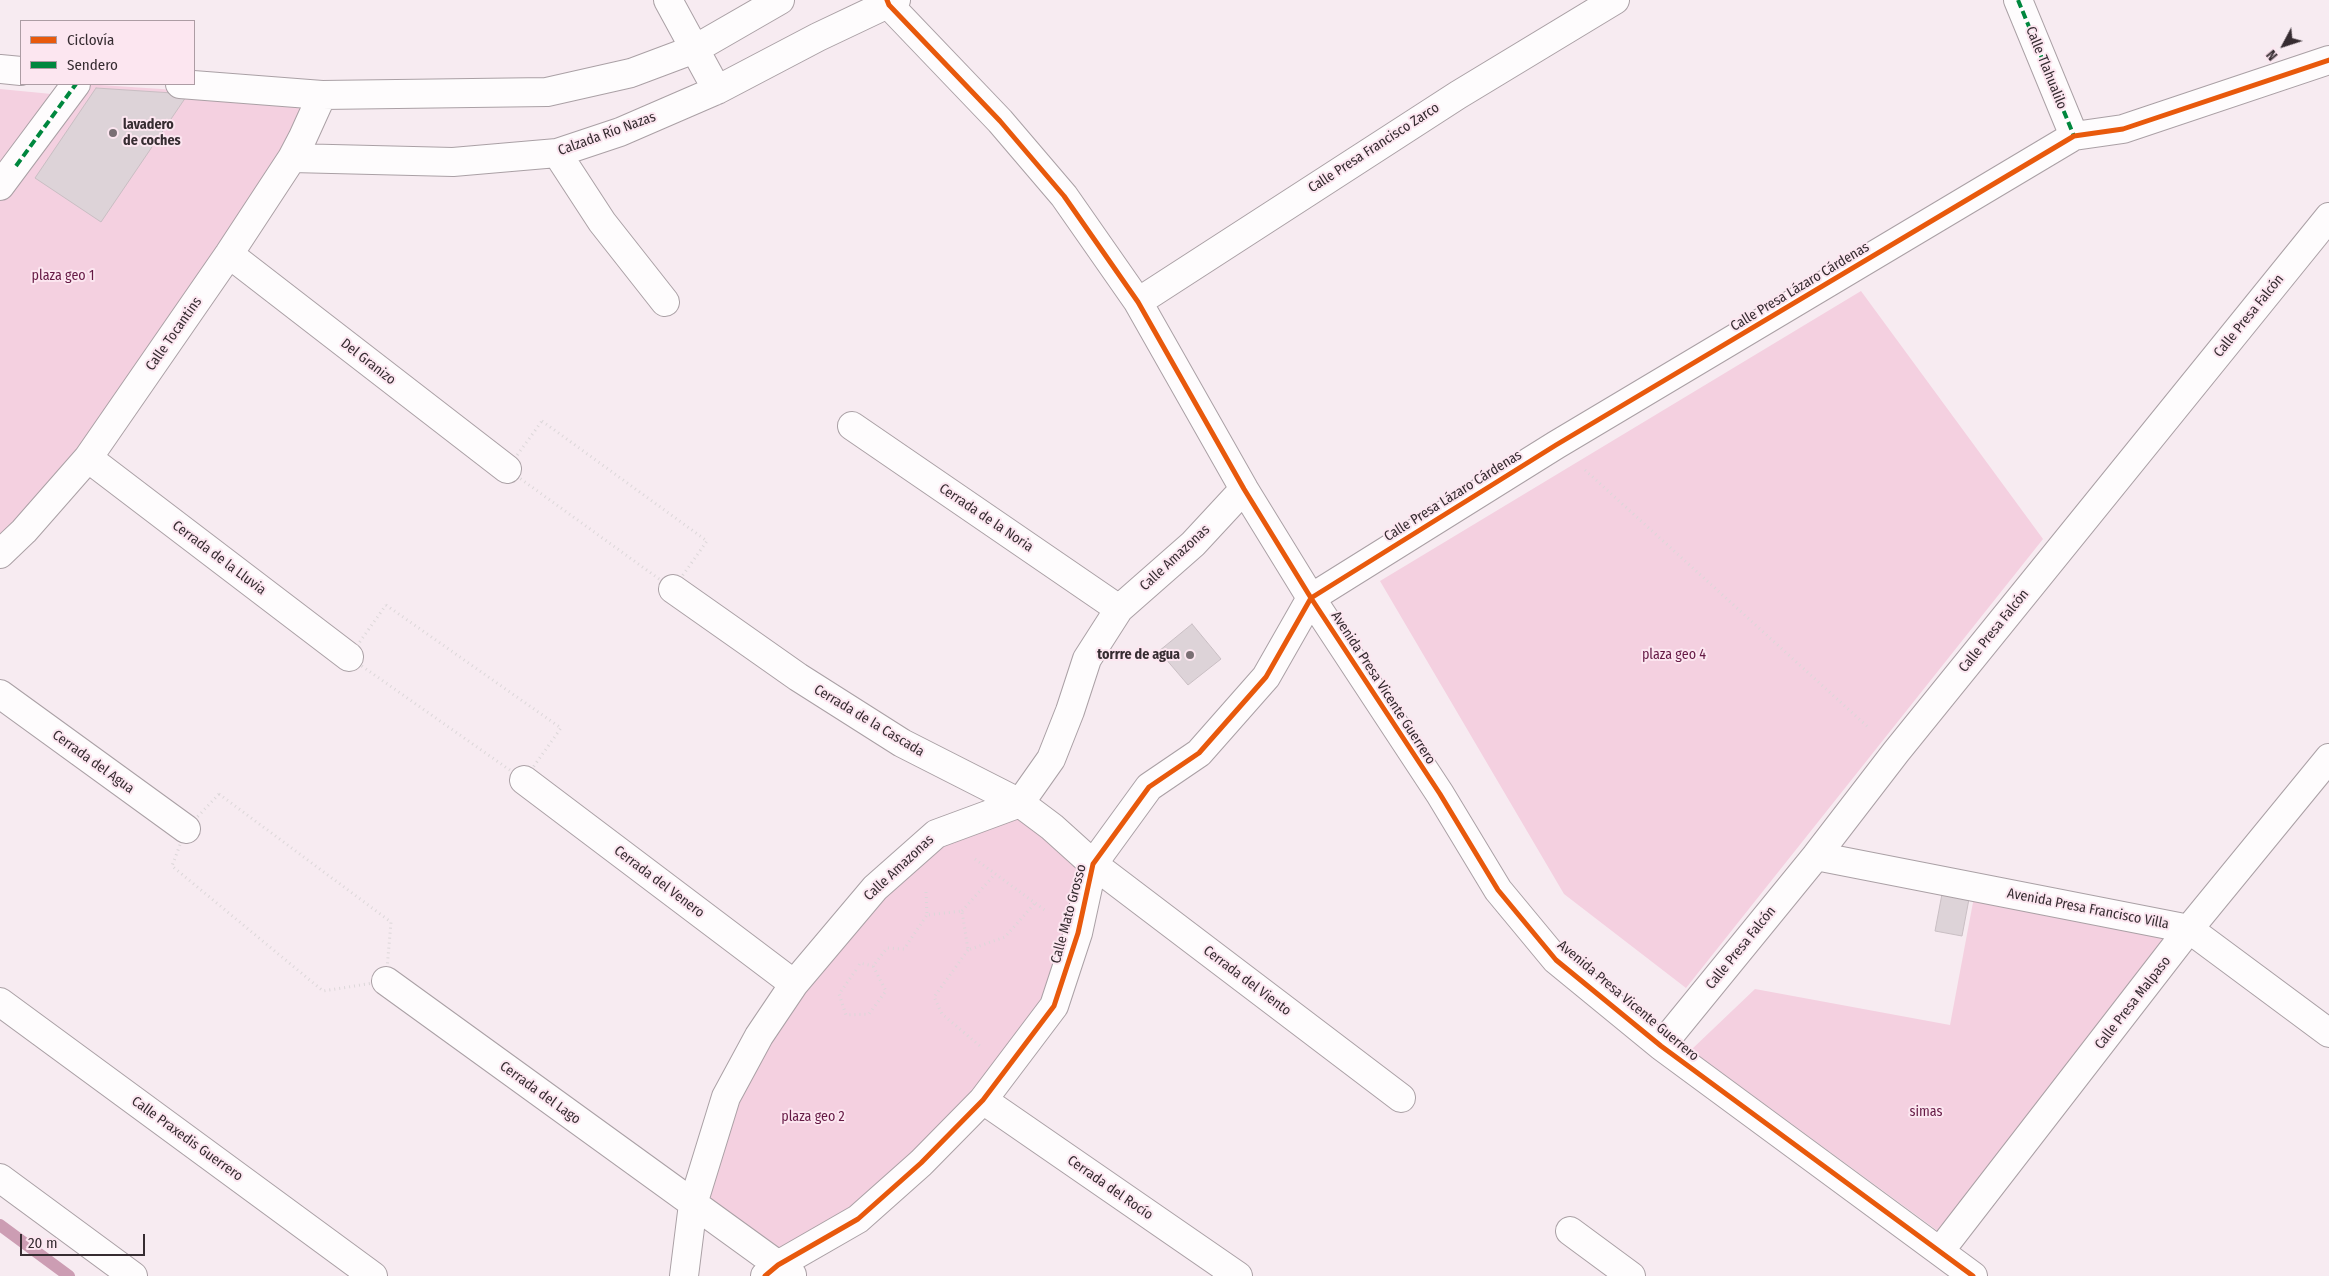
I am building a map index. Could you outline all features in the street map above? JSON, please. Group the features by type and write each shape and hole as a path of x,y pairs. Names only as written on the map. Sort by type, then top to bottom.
{"street":[{"path":"668,0 718,90"},
{"path":"193,85 322,95 547,92 631,74 695,49 780,0"},
{"name":"Calle Presa Francisco Zarco","path":"1138,302 1449,100 1615,0"},
{"name":"Calle Tlahualilo","path":"2018,0 2074,136"},
{"name":"Avenida Presa Vicente Guerrero","path":"890,2 1000,121 1051,181 1138,302 1244,489 1311,598 1440,794 1498,890 1556,960 1660,1046 1973,1276"},
{"name":"Calzada Río Nazas","path":"292,158 453,162 557,153 620,132 718,90 818,37 890,2"},
{"name":"Calle Presa Lázaro Cárdenas","path":"1311,598 1556,445 2074,136 2122,129 2329,60"},
{"path":"0,69 20,71"},
{"path":"8,176 75,85"},
{"name":"Calle Tocantins","path":"0,554 24,531 88,458 229,254 292,158 322,95"},
{"path":"557,153 602,222 665,302"},
{"name":"Calle Presa Falcón","path":"1660,1046 1816,856 1896,752 2329,217"},
{"name":"Del Granizo","path":"229,254 507,469"},
{"name":"Cerrada de la Noria","path":"852,426 1119,609"},
{"name":"Cerrada de la Lluvia","path":"88,458 349,657"},
{"name":"Calle Amazonas","path":"684,1276 693,1204 726,1096 759,1036 794,984 874,888 936,834 1020,803 1051,759 1070,711 1086,658 1119,609 1193,544 1244,489"},
{"name":"Cerrada de la Cascada","path":"672,589 798,677 902,743 1020,803 1052,827 1092,864"},
{"name":"Calle Mato Grosso","path":"779,1272 858,1219 921,1163 983,1100 1054,1006 1078,933 1092,864 1150,787 1198,753 1266,677 1311,598"},
{"name":"Cerrada del Agua","path":"0,694 186,829"},
{"name":"Calle Presa Malpaso","path":"1940,1251 2190,929 2329,758"},
{"name":"Cerrada del Venero","path":"524,780 794,984"},
{"name":"Avenida Presa Francisco Villa","path":"1816,856 2190,929 2329,1033"},
{"name":"Cerrada del Viento","path":"1092,864 1401,1098"},
{"name":"Cerrada del Lago","path":"386,981 693,1204 779,1272"},
{"name":"Calle Praxedis Guerrero","path":"0,1002 373,1276"},
{"name":"Cerrada del Rocío","path":"983,1100 1238,1276"},
{"path":"0,1178 133,1276"},
{"path":"1570,1231 1631,1276"}],"path":[{"path":"542,421 707,541 672,589 507,469 542,421"},
{"path":"1556,445 1896,752"},
{"path":"386,605 561,728 524,780 349,657 386,605"},
{"path":"219,794 391,922 386,981 323,991 172,866 186,829 219,794"},
{"path":"973,858 1051,915"},
{"path":"927,916 962,911 995,874"},
{"path":"873,966 887,948 904,949 927,916 926,890"},
{"path":"1008,1068 942,1014 934,997 968,950 1005,938 1035,903"},
{"path":"962,911 968,950"},
{"path":"860,964 873,966 886,991 870,1014 846,1015 839,994 860,964"}],"green space":[{"name":"plaza geo 1","path":"84,85 313,99 282,157 84,454 0,542 0,198"},
{"path":"0,89 62,95 0,178"},
{"name":"plaza geo 4","path":"1861,291 2043,539 1686,988 1564,894 1380,581"},
{"name":"plaza geo 2","path":"1000,795 1092,867 1047,1006 978,1100 853,1216 778,1258 699,1200 732,1093 877,891"},
{"name":"simas","path":"1974,897 2172,930 1946,1237 1691,1050 1755,989 1950,1025"}],"building":[{"name":"lavadero de coches","path":"96,88 188,94 101,222 35,178"},
{"name":"torrre de agua","path":"1192,624 1221,659 1188,685 1159,651"},
{"path":"1942,894 1969,899 1962,936 1935,931"}],"waterway":[{"path":"0,1225 69,1276"}],"marked path":[{"path":"2018,0 2074,136"},
{"path":"16,166 75,85"}],"cycle path":[{"path":"887,0 889,5 1000,121 1064,196 1138,302 1244,489 1311,598 1440,794 1498,890 1556,960 1661,1046 1973,1276"},
{"path":"765,1276 778,1265 858,1219 921,1163 983,1100 1054,1006 1078,933 1093,864 1149,787 1199,753 1266,677 1311,598 1556,445 2074,136 2123,129 2329,60"}],"place":[{"name":"lavadero de coches","path":"113,133"},
{"name":"torrre de agua","path":"1190,655"}]}
